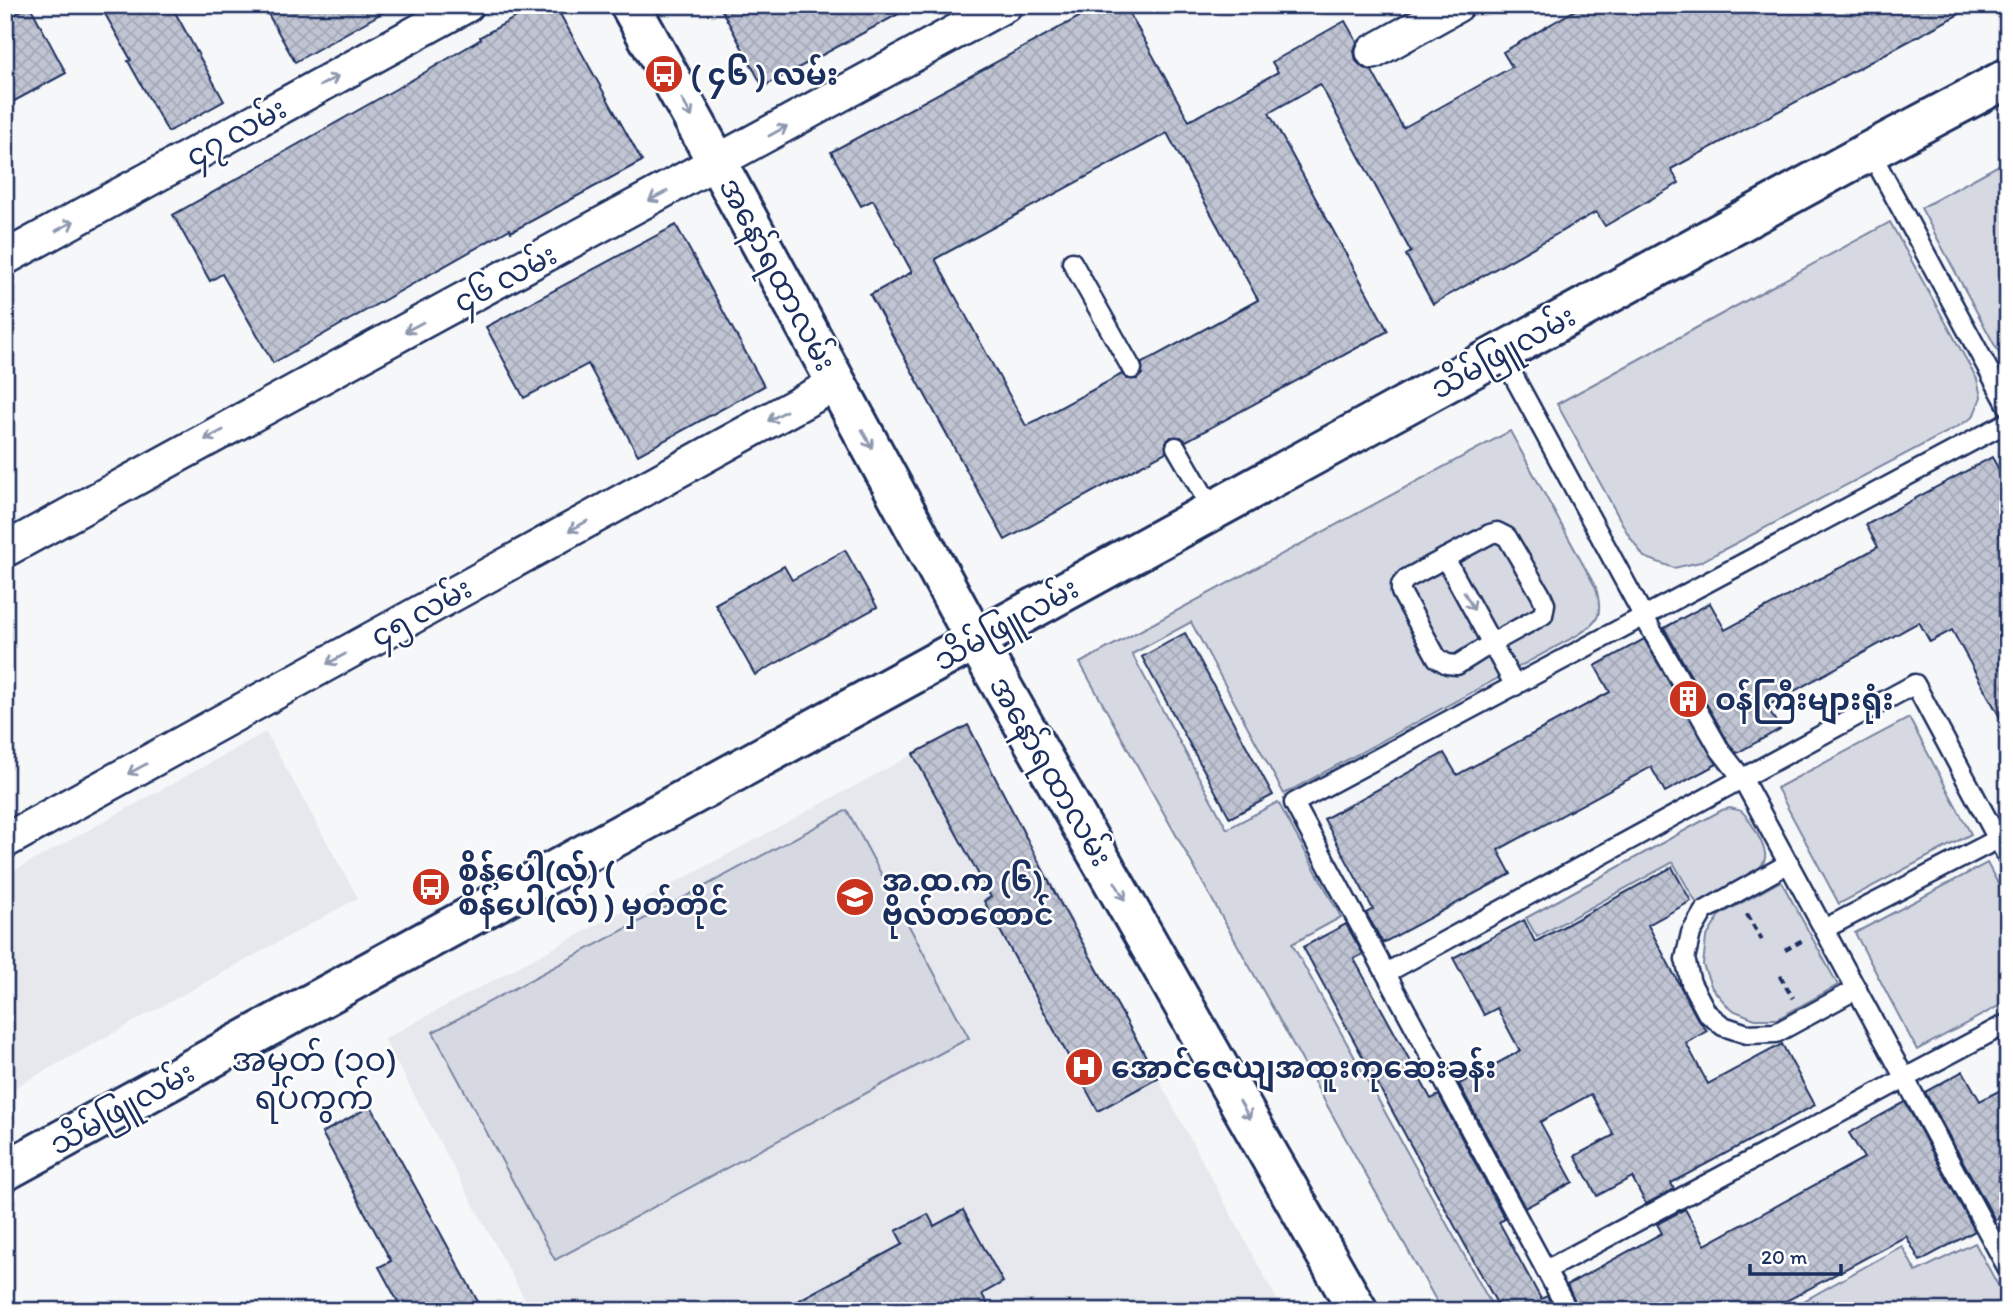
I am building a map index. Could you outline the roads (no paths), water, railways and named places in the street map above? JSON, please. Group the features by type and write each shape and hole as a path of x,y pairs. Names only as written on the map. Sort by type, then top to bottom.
{"main road":[{"name":"အနော်ရထာလမ်း","path":"630,5 976,641 1358,1311"},
{"name":"သိမ်ဖြူလမ်း","path":"5,1171 1870,150 2008,78"}],"street":[{"name":"၄၇ လမ်း","path":"5,258 467,5"},
{"name":"၄၆ လမ်း","path":"5,550 718,164 1005,5"},
{"path":"1373,52 1457,5"},
{"name":"၄၅ လမ်း","path":"5,841 837,383"}],"lane":[{"path":"1870,150 2008,407"},
{"path":"1072,262 1132,369"},
{"path":"1501,353 1644,617 1720,750 1742,778 2008,1269"},
{"path":"1568,1311 1294,803 2008,422"},
{"path":"1176,447 1213,511"},
{"path":"1497,532 1507,537 1545,604 1543,615 1492,643 1457,666 1437,658 1401,592 1401,585 1406,579 1497,532"},
{"path":"1445,558 1515,686"},
{"path":"1386,973 1915,684 2008,858"},
{"path":"1824,929 1998,839"},
{"path":"1789,863 1704,911 1691,933 1685,959 1691,983 1707,1013 1723,1026 1747,1034 1776,1033 1857,989"},
{"path":"1546,1270 2008,1023"}],"place":[{"name":"( ၄၆ ) လမ်း","path":"664,74"},
{"name":"ဝန်ကြီးများရုံး","path":"1688,699"},
{"name":"စိန့်ပေါ(လ်) ( စိန်ပေါ(လ်) ) မှတ်တိုင်","path":"431,887"},
{"name":"အ.ထ.က (၆) ဗိုလ်တထောင်","path":"855,897"},
{"name":"အောင်ဇေယျအထူးကုဆေးခန်း","path":"1084,1067"}],"district":[{"name":"အမှတ် (၁၀) ရပ်ကွက်","path":"314,1078"}]}
